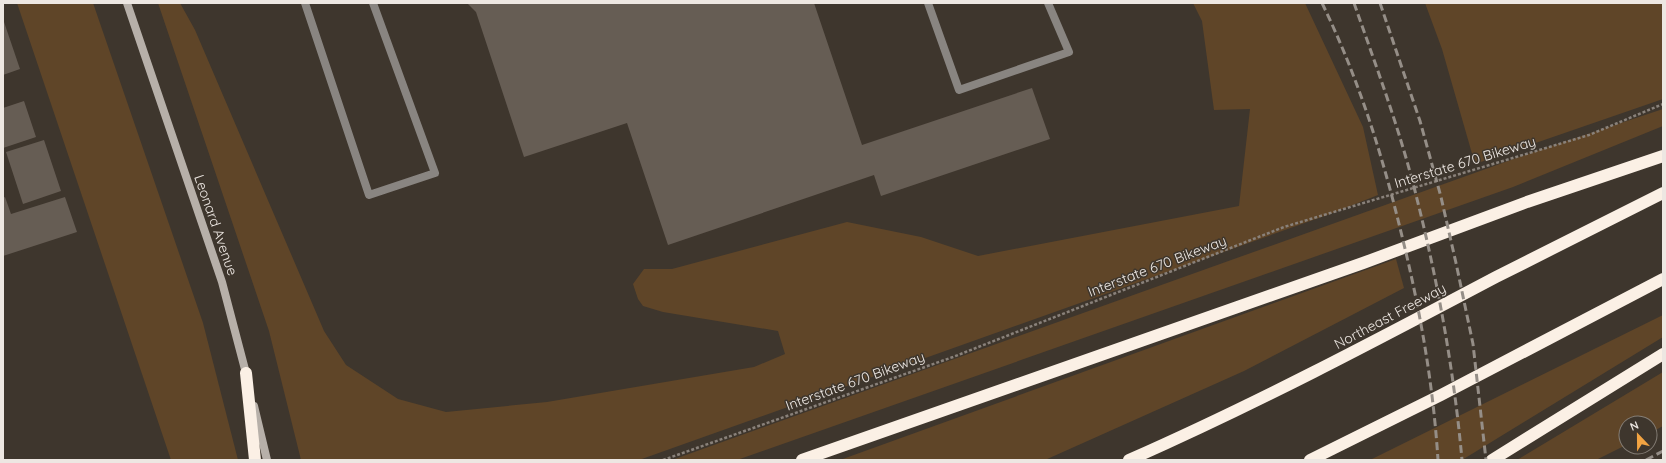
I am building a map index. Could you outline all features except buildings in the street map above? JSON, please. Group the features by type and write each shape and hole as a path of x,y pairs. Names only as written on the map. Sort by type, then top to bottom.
{"highway":[{"path":"802,460 1356,266 1527,202 1663,156"},
{"name":"Northeast Freeway","path":"1129,460 1175,440 1315,373 1491,280 1663,193"},
{"path":"1310,460 1441,395 1663,280"},
{"path":"1492,460 1663,354"},
{"path":"246,373 255,460"}],"main road":[{"name":"Leonard Avenue","path":"127,3 222,282 267,460"}],"lane":[{"path":"304,3 369,195 435,173 373,3"},
{"path":"928,3 959,90 1069,52 1048,3"}],"path":[{"name":"Interstate 670 Bikeway","path":"663,460 953,357 1284,227 1589,135 1663,104"}],"shaded area":[{"path":"17,3 93,3 203,323 238,460 171,460"},
{"path":"158,3 180,3 195,30 324,331 346,365 398,399 446,412 547,402 754,367 785,354 778,331 663,312 643,306 638,299 633,284 644,269 672,269 847,222 921,237 978,256 1239,206 1250,109 1214,110 1202,21 1193,3 1305,3 1363,127 1378,195 1330,214 639,460 301,460 269,331"},
{"path":"1425,3 1663,3 1663,99 1475,164 1442,49"},
{"path":"1663,109 1663,126 1513,187 737,460 672,460 1522,156"},
{"path":"1396,259 1404,288 1244,371 1045,460 840,460"},
{"path":"1663,315 1663,337 1462,460 1370,460"},
{"path":"1663,372 1663,426 1658,429 1658,415 1618,415 1618,449 1596,460 1517,460"}],"railway":[{"path":"1322,3 1335,30 1357,85 1393,199 1419,314 1433,401 1438,460"},
{"path":"1354,3 1395,122 1410,171 1424,228 1450,360 1462,460"},
{"path":"1380,3 1420,121 1441,197 1473,344 1486,460"},
{"path":"1646,460 1663,451"}]}
